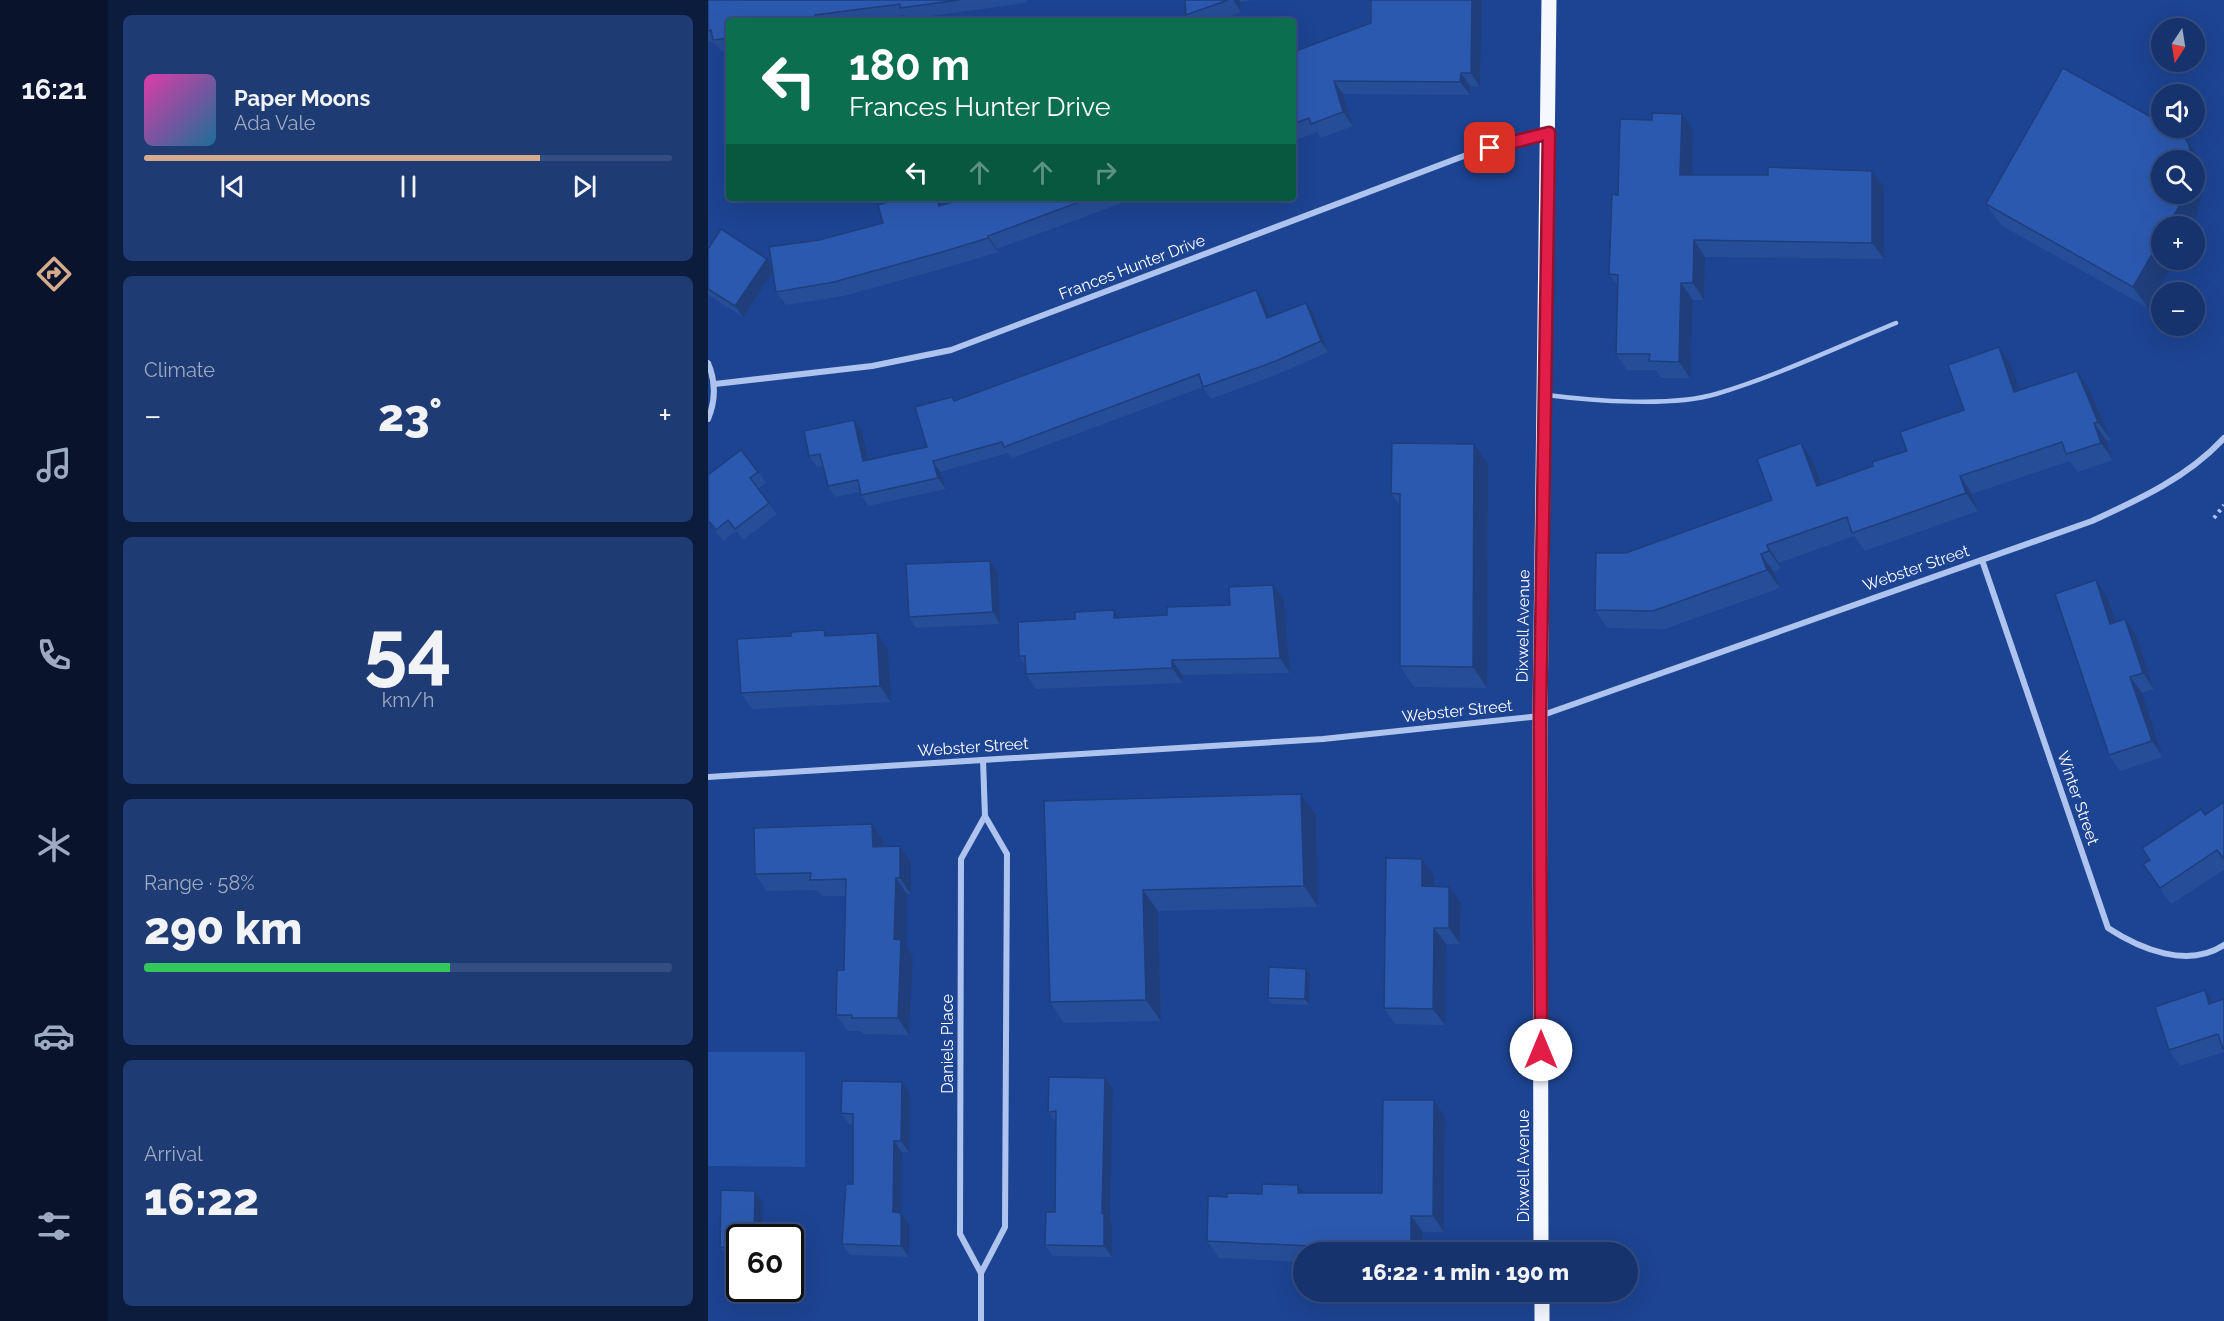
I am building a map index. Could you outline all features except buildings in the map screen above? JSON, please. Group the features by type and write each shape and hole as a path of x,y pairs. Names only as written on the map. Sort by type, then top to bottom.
{"main road":[{"name":"Dixwell Avenue","path":"1541,1242 1540,716 1549,0"},
{"path":"1542,1302 1542,1321"}],"street":[{"name":"Frances Hunter Drive","path":"715,384 872,366 951,350 1477,151 1549,133"},
{"path":"708,363 715,384 714,405 708,419"},
{"name":"Webster Street","path":"708,777 1323,739 1540,716 2092,521 2139,500 2186,472 2224,438"},
{"name":"Winter Street","path":"1982,560 2108,928 2134,945 2160,953 2187,956 2216,950 2224,945"},
{"name":"Daniels Place","path":"981,1321 981,1273 1005,1227 1007,854 985,816 983,760"},
{"name":"Daniels Place","path":"981,1273 960,1234 961,859 985,816"}],"lane":[{"path":"1545,395 1582,400 1655,401 1715,395 1896,323"}],"path":[{"path":"2214,518 2224,506"}],"shaded area":[{"path":"708,1052 805,1052 805,1167 708,1166"}],"route":[{"path":"1490,148 1549,133 1540,716 1541,1050"}]}
